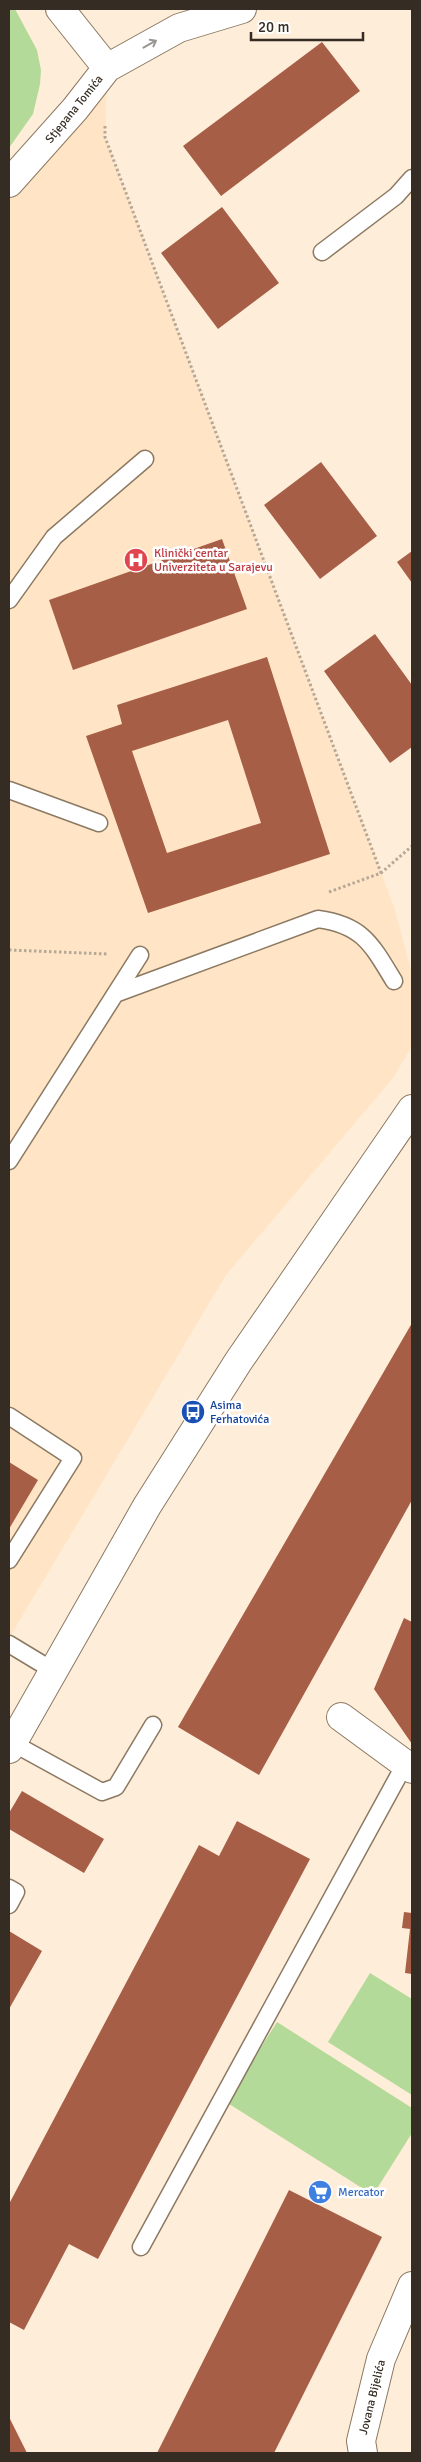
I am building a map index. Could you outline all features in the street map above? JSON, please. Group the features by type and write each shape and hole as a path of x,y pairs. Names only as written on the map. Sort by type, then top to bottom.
{"street":[{"name":"Stjepana Tomića","path":"9,183 75,110 107,68 60,9"},
{"path":"107,68 179,28 242,9"},
{"path":"10,1744 139,1520 238,1362 412,1109"},
{"path":"341,1716 408,1767"},
{"name":"Jovana Bijelića","path":"362,2453 361,2441 381,2359 412,2286"}],"lane":[{"path":"322,252 396,196 412,178"},
{"path":"9,600 54,537 144,459"},
{"path":"9,790 99,823"},
{"path":"115,994 318,919 339,922 356,930 376,952 394,980"},
{"path":"9,1162 140,955"},
{"path":"9,1416 73,1458 9,1560"},
{"path":"9,1644 52,1670"},
{"path":"10,1744 102,1792 116,1787 154,1725"},
{"path":"141,2247 408,1767"},
{"path":"9,1888 16,1892 9,1905"}],"path":[{"path":"107,68 105,137 381,873"},
{"path":"322,894 381,873 412,846"},
{"path":"9,950 140,955"}],"shaded area":[{"name":"Klinički centar Univerziteta u Sarajevu","path":"107,68 105,137 394,907 412,974 412,1046 393,1078 226,1275 9,1638 9,168"}],"green space":[{"path":"9,9 15,9 37,50 41,70 40,84 33,114 9,148"},
{"path":"370,1973 412,1999 412,2095 328,2042"},
{"path":"277,2022 412,2108 412,2133 373,2195 226,2102"}],"building":[{"path":"322,42 360,91 221,196 183,146"},
{"path":"222,207 279,283 218,329 161,253"},
{"path":"321,462 377,536 320,579 264,505"},
{"path":"222,539 247,609 73,670 49,600"},
{"path":"412,551 412,583 397,562"},
{"path":"375,634 412,685 412,747 390,763 324,671"},
{"path":"267,657 330,854 148,913 86,736 122,724 117,705","holes":["228,720 261,823 167,853 132,751"]},
{"path":"412,1323 412,1500 259,1775 178,1727"},
{"path":"9,1462 38,1480 9,1529"},
{"path":"404,1618 412,1622 412,1744 374,1689"},
{"path":"22,1791 104,1839 84,1873 9,1829 9,1813"},
{"path":"237,1821 310,1859 98,2259 69,2244 24,2330 9,2322 9,2204 199,1845 219,1856"},
{"path":"404,1912 412,1913 412,1974 405,1973 410,1929 402,1928"},
{"path":"9,1931 42,1951 9,2009"},
{"path":"289,2190 382,2237 274,2453 157,2453"},
{"path":"9,2417 27,2453 9,2453"}],"place":[{"name":"Klinički centar Univerziteta u Sarajevu","path":"136,560"},
{"name":"Asima Ferhatovića","path":"193,1412"},
{"name":"Mercator","path":"320,2192"}]}
